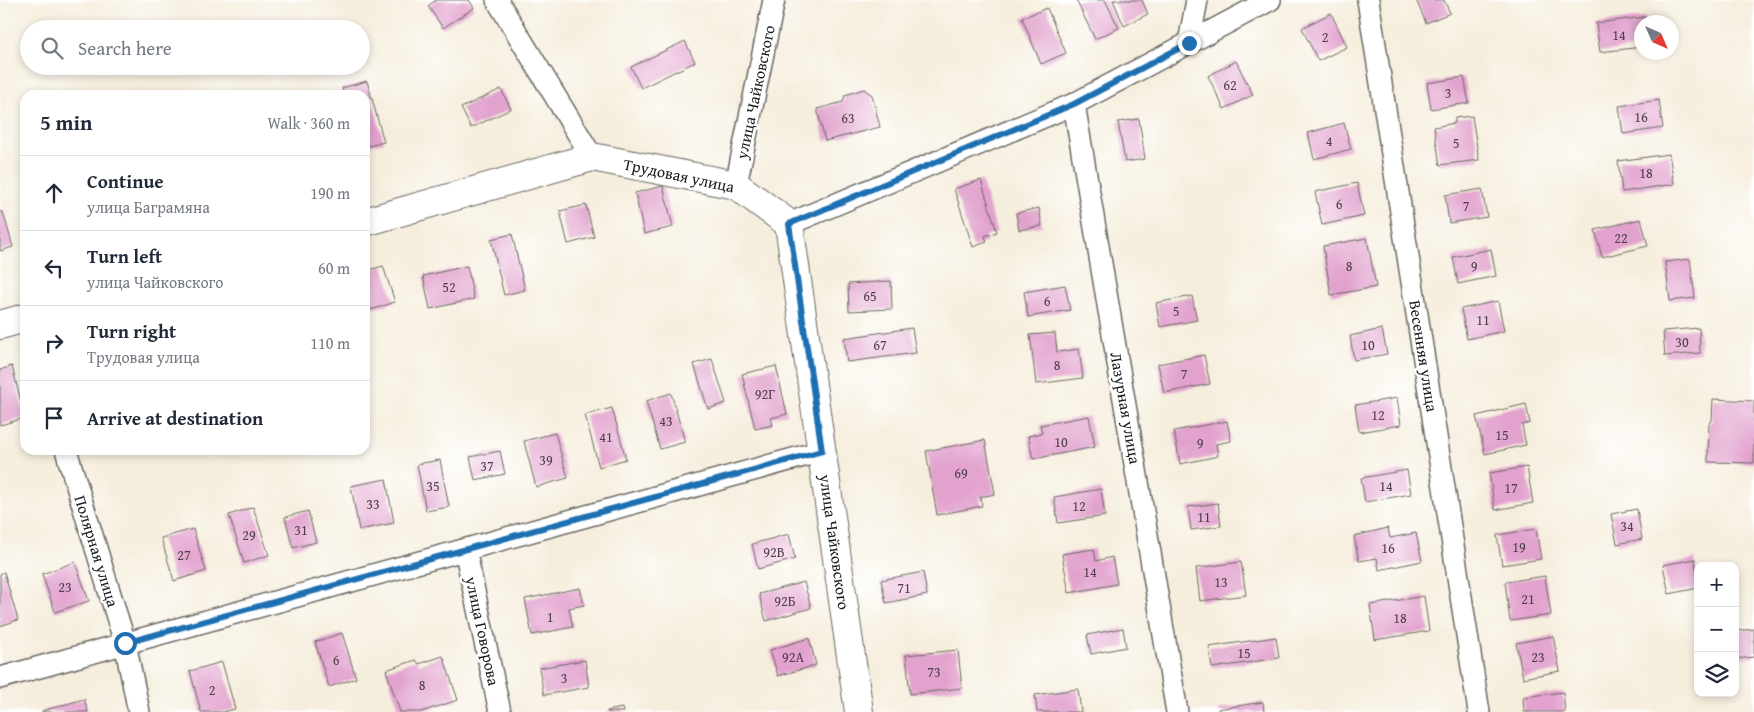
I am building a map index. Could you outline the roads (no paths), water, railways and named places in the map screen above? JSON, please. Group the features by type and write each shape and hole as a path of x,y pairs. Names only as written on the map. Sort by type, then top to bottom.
{"main road":[{"name":"Трудовая улица","path":"370,221 592,157 736,185 789,224"},
{"name":"улица Чайковского","path":"789,224 859,712"},
{"path":"0,324 20,319"}],"street":[{"path":"497,0 592,157"},
{"name":"улица Чайковского","path":"736,185 774,0"},
{"path":"1189,43 1197,0"},
{"path":"789,224 1074,104 1270,0"},
{"name":"Весенняя улица","path":"1368,0 1479,712"},
{"name":"Лазурная улица","path":"1074,104 1177,712"},
{"path":"0,678 822,451"},
{"name":"Полярная улица","path":"68,455 125,643 138,712"},
{"name":"улица Говорова","path":"466,549 500,712"}]}
